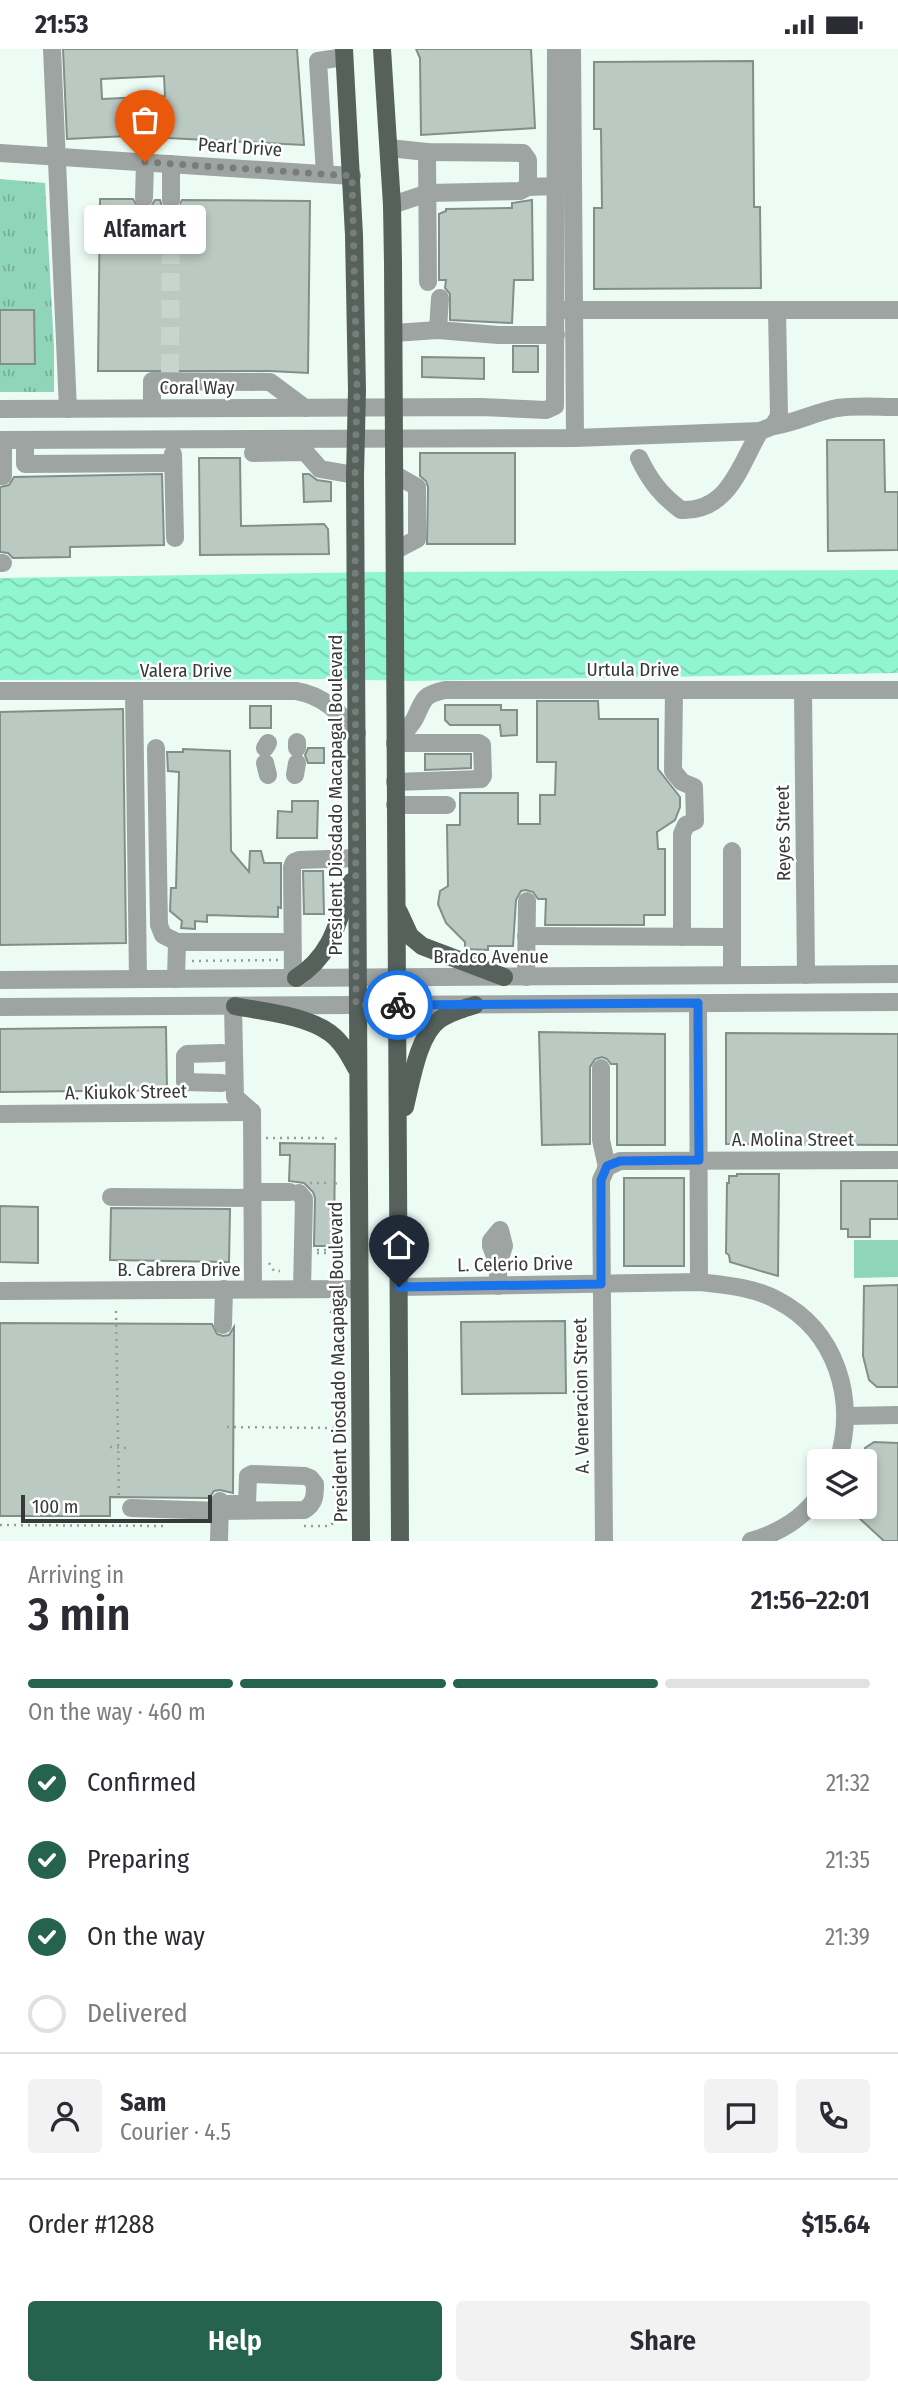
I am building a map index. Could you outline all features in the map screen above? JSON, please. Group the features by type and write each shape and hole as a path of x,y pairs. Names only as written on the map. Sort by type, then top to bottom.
{"main road":[{"path":"382,49 392,205 394,333 400,1541"},
{"name":"President Diosdado Macapagal Boulevard","path":"344,53 352,176 357,408 356,1005 361,1541"},
{"path":"294,972 317,963 330,943 356,862"},
{"path":"396,904 407,931 422,946 504,977"},
{"path":"400,1131 422,1047 430,1029 447,1014 475,1005"},
{"path":"234,1006 289,1017 321,1027 340,1042 357,1070"}],"street":[{"path":"52,49 68,409"},
{"path":"556,49 556,186 575,438"},
{"path":"394,333 438,330 499,335 556,335 565,310 572,49"},
{"path":"325,174 318,61 344,53"},
{"path":"389,148 427,152 523,153 528,160 528,187"},
{"path":"427,152 428,282"},
{"name":"Pearl Drive","path":"0,153 352,176"},
{"path":"144,198 145,162"},
{"path":"171,164 171,200"},
{"path":"392,205 429,193 520,191 528,187 556,186"},
{"path":"438,330 440,298"},
{"path":"565,310 898,310"},
{"path":"639,458 650,481 664,497 681,510 708,507 725,493 767,428 779,416 777,310"},
{"name":"Coral Way","path":"0,409 551,408 555,406 556,398 556,335"},
{"path":"152,408 161,376 270,382 293,396 305,408"},
{"path":"238,408 239,381"},
{"path":"0,476 3,476 1,440 575,438 767,428 841,407 898,407"},
{"path":"25,440 25,468 82,463 173,463"},
{"path":"82,440 82,463"},
{"path":"173,440 175,538"},
{"path":"253,453 301,452 307,454 320,469 355,475"},
{"name":"Urtula Drive","path":"395,743 414,720 421,702 429,695 445,690 898,690"},
{"path":"674,690 673,771 681,782 694,787 695,821 686,825 682,834 682,937"},
{"name":"Reyes Street","path":"803,690 806,975"},
{"name":"Valera Drive","path":"0,691 304,692 329,705 357,733"},
{"path":"134,691 138,979"},
{"path":"395,743 480,743 484,776 481,779 395,782"},
{"path":"156,748 159,925 163,935 181,942 282,942"},
{"path":"396,805 447,805"},
{"path":"732,851 732,975"},
{"path":"294,972 294,862 356,862"},
{"path":"526,977 527,901"},
{"path":"526,936 732,937"},
{"path":"181,942 182,973"},
{"name":"Bradco Avenue","path":"0,980 138,979 182,973 294,972 356,978 898,974"},
{"path":"537,1004 520,1000 516,996 516,989 522,984 539,983 552,977"},
{"path":"48,1007 83,998 93,980"},
{"path":"0,1007 898,1002"},
{"path":"698,1003 699,1282"},
{"path":"234,1006 235,1097 252,1112 253,1289"},
{"path":"222,1053 185,1056 186,1082 222,1083"},
{"path":"601,1068 601,1140 607,1167"},
{"path":"198,1084 198,1113"},
{"name":"A. Kiukok Street","path":"0,1114 252,1112"},
{"name":"A. Molina Street","path":"607,1167 620,1161 699,1160 796,1153 898,1160"},
{"name":"A. Veneracion Street","path":"604,1541 601,1180 607,1167"},
{"path":"111,1197 294,1192 304,1199 302,1289"},
{"path":"498,1264 498,1286"},
{"name":"L. Celerio Drive","path":"399,1287 699,1282 731,1285 754,1291 777,1300 799,1315 822,1341 839,1372 845,1395 846,1416 842,1449"},
{"path":"223,1325 224,1289"},
{"name":"B. Cabrera Drive","path":"0,1291 358,1289"},
{"path":"846,1416 898,1415"},
{"path":"125,1510 220,1505 248,1507"},
{"path":"219,1541 220,1505"},
{"path":"751,1541 789,1525 807,1508"}],"path":[{"path":"182,973 294,972"},
{"path":"264,1137 326,1138"},
{"path":"263,1255 274,1271 280,1271"},
{"path":"116,1311 125,1510"},
{"path":"330,1311 336,1315 337,1519 330,1525"},
{"path":"227,1427 336,1428"},
{"path":"110,1447 127,1448"}],"green space":[{"path":"0,179 45,183 54,392 0,392"},
{"path":"854,1240 898,1240 898,1277 854,1278"}],"water":[{"path":"898,570 898,673 408,681 0,680 0,578 378,572"}],"building":[{"path":"63,49 297,49 304,145 168,138 168,134 67,139","holes":["164,76 165,96 102,99 101,79"]},
{"path":"416,49 531,49 535,128 421,135 420,58"},
{"path":"753,61 754,207 760,207 761,288 594,289 594,208 602,208 601,129 594,129 594,62"},
{"path":"100,199 133,199 138,207 144,209 150,208 155,200 160,200 162,206 170,211 177,209 182,200 310,201 308,373 98,371"},
{"path":"532,200 533,280 514,280 512,323 450,320 450,294 445,288 446,280 439,280 439,214 446,209 512,208 512,203"},
{"path":"0,310 34,310 35,364 0,364"},
{"path":"513,346 538,346 538,372 513,372"},
{"path":"422,357 484,358 484,379 422,377"},
{"path":"827,440 884,440 885,492 898,492 898,550 828,551"},
{"path":"420,453 515,453 515,544 427,544 428,487 420,476"},
{"path":"199,458 240,458 241,526 324,524 328,529 329,554 200,555"},
{"path":"162,474 164,545 70,547 70,557 13,558 8,553 0,552 0,487 9,485 14,477"},
{"path":"303,474 331,482 331,501 304,502"},
{"path":"537,701 598,701 599,719 658,719 658,769 680,797 680,807 675,820 657,832 658,849 665,849 665,915 644,915 644,925 545,925 546,899 538,899 533,892 526,890 521,891 516,900 513,946 488,946 488,950 465,949 465,942 446,923 438,904 440,891 448,886 447,825 460,825 460,793 518,793 518,824 540,824 540,795 555,795 556,762 537,762"},
{"path":"445,705 501,705 501,710 517,710 517,735 501,736 500,725 450,725 445,720"},
{"path":"250,706 271,706 271,728 250,728"},
{"path":"123,709 126,943 0,945 0,712"},
{"path":"308,748 324,748 324,763 308,763 305,755"},
{"path":"183,749 230,751 231,851 249,872 250,851 261,851 264,863 281,863 281,908 278,907 278,917 207,915 207,922 195,921 195,929 181,928 182,921 170,911 171,888 176,888 179,772 168,771 167,752 183,752"},
{"path":"425,754 471,754 471,768 425,770"},
{"path":"292,801 318,801 317,838 277,838 278,811 292,812"},
{"path":"303,871 323,871 324,914 304,914"},
{"path":"166,1027 167,1090 0,1092 0,1029"},
{"path":"539,1032 665,1034 665,1145 617,1145 617,1064 611,1064 602,1057 595,1059 590,1067 590,1144 542,1145"},
{"path":"726,1033 898,1034 898,1145 726,1144"},
{"path":"280,1143 335,1144 334,1246 314,1246 315,1198 304,1183 289,1181 290,1155 280,1155"},
{"path":"779,1174 778,1276 730,1262 726,1253 727,1183 729,1176"},
{"path":"624,1178 684,1178 684,1266 624,1266"},
{"path":"841,1181 898,1181 898,1219 870,1219 870,1237 848,1237 848,1229 841,1229"},
{"path":"0,1206 38,1207 38,1263 0,1262"},
{"path":"111,1208 230,1209 229,1262 110,1260"},
{"path":"898,1285 898,1387 877,1387 869,1380 863,1356 864,1286"},
{"path":"565,1321 566,1393 462,1394 461,1322"},
{"path":"0,1323 212,1324 217,1334 223,1336 229,1335 234,1327 233,1493 214,1491 209,1498 110,1497 110,1516 0,1516"},
{"path":"874,1442 898,1443 898,1541 884,1541 860,1519 877,1519 877,1449 865,1448"}],"tunnel":[{"path":"170,372 171,200"}],"way so far":[{"path":"145,162 352,176 357,390 356,1005 398,1005"}],"place":[{"name":"Alfamart","path":"145,162"}],"route":[{"path":"398,1005 698,1003 699,1160 620,1161 607,1166 601,1180 601,1284 399,1287"}]}
